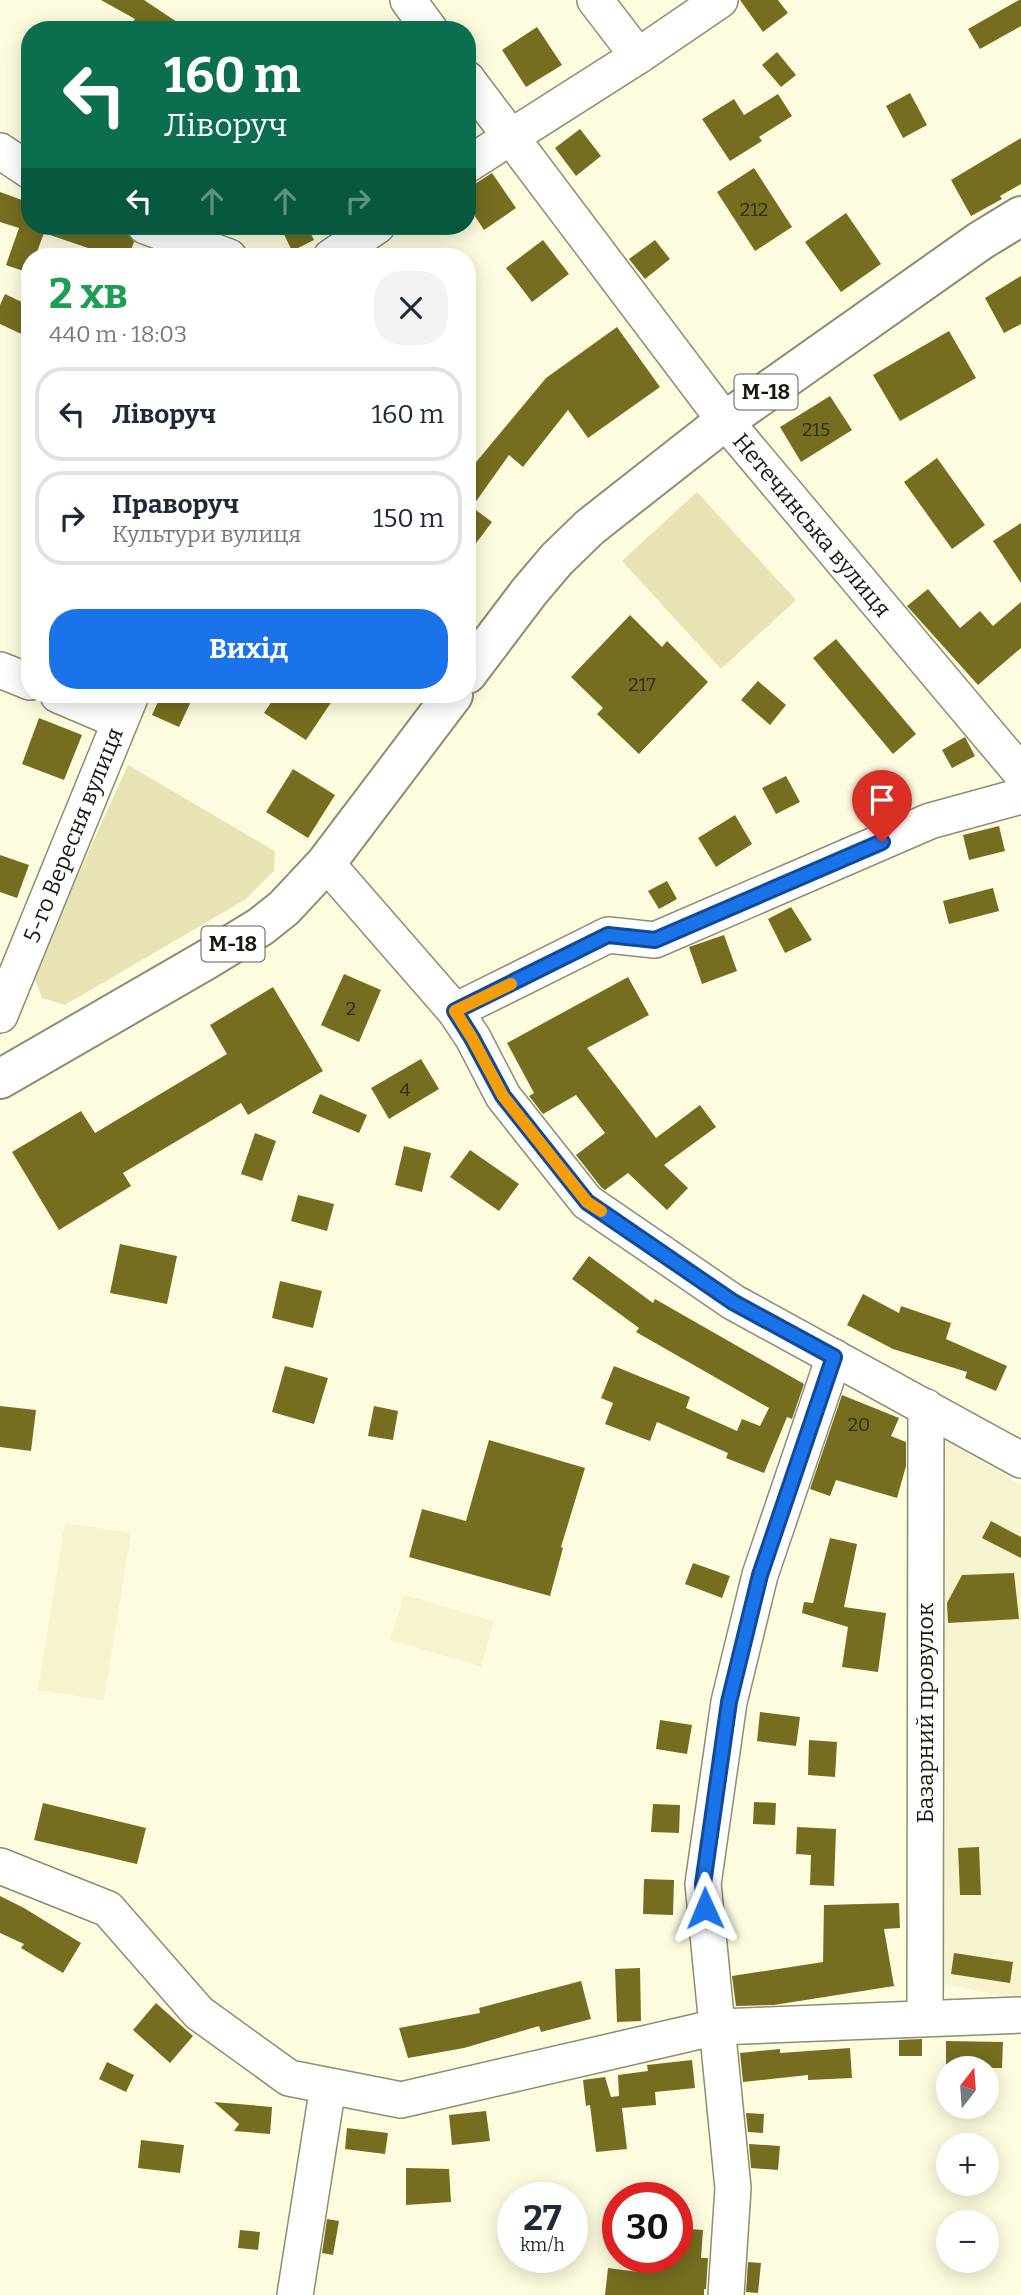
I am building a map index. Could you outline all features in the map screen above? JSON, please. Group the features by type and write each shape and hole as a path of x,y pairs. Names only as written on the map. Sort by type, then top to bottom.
{"highway":[{"name":"М-18","path":"476,662 529,592 590,527 725,421 980,241 1021,216"},
{"name":"М-18","path":"0,1079 260,927 302,891 326,863 447,703"}],"street":[{"path":"408,0 423,21"},
{"path":"595,0 638,56"},
{"path":"476,159 638,56 720,0"},
{"name":"Нетечинська вулиця","path":"476,91 725,421 1021,773"},
{"path":"0,151 21,165"},
{"path":"169,235 205,248"},
{"path":"344,248 364,235"},
{"path":"0,670 21,678"},
{"path":"99,703 125,708"},
{"name":"5-го Вересня вулиця","path":"0,1015 125,708"},
{"path":"455,1011 608,935 655,940 930,821 1021,796"},
{"path":"326,863 455,1011 503,1096 587,1202 733,1302 1021,1460"},
{"path":"726,2295 733,2188 703,1884 729,1702 760,1575 834,1357"},
{"name":"Базарний провулок","path":"925,2018 926,1408"},
{"path":"0,1866 108,1909 199,2013 289,2078 401,2100 717,2027 1021,2015"},
{"path":"295,2295 328,2086"}],"shaded area":[{"path":"697,492 796,600 721,669 622,561"},
{"path":"128,765 275,851 274,871 246,899 65,1005 42,998 33,974"},
{"path":"937,1436 1021,1485 1021,2000 937,1982"},
{"path":"65,1523 131,1533 104,1700 38,1690"},
{"path":"404,1595 494,1621 481,1666 390,1640"}],"building":[{"path":"101,0 144,0 176,21 134,21 135,19"},
{"path":"740,0 778,0 788,13 763,32"},
{"path":"1019,0 1021,26 980,49 968,29"},
{"path":"537,27 562,65 526,87 502,50"},
{"path":"777,52 796,75 781,87 762,65"},
{"path":"910,93 927,125 903,138 886,106"},
{"path":"778,94 792,116 759,137 762,141 730,161 702,119 734,99 744,115"},
{"path":"580,129 601,156 576,176 555,148"},
{"path":"1021,138 1021,184 1000,196 1002,199 971,216 951,180"},
{"path":"754,168 792,227 755,251 717,192"},
{"path":"492,173 516,208 484,230 476,218 476,183"},
{"path":"0,192 21,200 21,235 43,235 38,248 21,248 21,270 6,265 19,228 0,222"},
{"path":"846,213 881,264 841,292 805,242"},
{"path":"50,235 128,235 134,242 132,248 88,248"},
{"path":"284,235 312,235 314,240 298,248 291,248"},
{"path":"543,240 569,274 532,302 506,268"},
{"path":"655,240 670,259 645,279 629,259"},
{"path":"1021,276 1021,324 1004,333 985,298"},
{"path":"5,294 21,302 21,334 0,324 0,305"},
{"path":"617,327 660,387 588,438 568,410 523,467 509,455 476,501 476,462 546,378"},
{"path":"949,331 976,378 900,421 873,375"},
{"path":"830,396 852,430 801,462 780,427"},
{"path":"937,458 985,525 952,549 904,482"},
{"path":"476,510 492,522 476,543"},
{"path":"1021,523 1021,583 993,541"},
{"path":"928,589 960,628 980,611 993,626 1021,602 1021,648 978,685 907,606"},
{"path":"630,615 662,647 667,641 708,682 639,754 597,714 603,708 571,677"},
{"path":"836,639 916,734 893,754 813,658"},
{"path":"758,681 786,705 770,725 741,700"},
{"path":"157,703 190,703 179,727 152,715"},
{"path":"271,703 331,703 306,740 264,713"},
{"path":"39,718 82,735 64,780 22,764"},
{"path":"965,737 975,756 952,768 942,750"},
{"path":"293,769 335,795 308,838 266,812"},
{"path":"786,776 800,802 776,814 762,788"},
{"path":"735,815 752,844 716,867 698,838"},
{"path":"999,826 1005,851 969,860 963,835"},
{"path":"0,855 29,865 17,898 0,892"},
{"path":"667,881 677,899 659,909 648,891"},
{"path":"993,888 999,911 949,924 943,901"},
{"path":"791,907 812,940 785,953 768,919"},
{"path":"724,935 737,971 702,984 689,947"},
{"path":"344,974 381,990 359,1042 321,1025"},
{"path":"628,977 649,1015 587,1048 656,1138 700,1105 716,1127 664,1165 688,1188 667,1210 628,1173 605,1190 601,1187 576,1155 605,1133 576,1095 543,1114 529,1096 534,1093 507,1043"},
{"path":"273,987 323,1071 248,1115 241,1103 123,1173 131,1186 59,1230 12,1152 81,1111 95,1133 227,1054 210,1025"},
{"path":"421,1059 439,1089 389,1119 371,1088"},
{"path":"320,1094 367,1115 359,1133 312,1113"},
{"path":"255,1133 276,1141 262,1181 241,1174"},
{"path":"404,1146 431,1153 422,1192 395,1185"},
{"path":"470,1150 519,1184 499,1211 450,1177"},
{"path":"298,1195 334,1204 327,1231 291,1221"},
{"path":"120,1244 177,1256 167,1304 110,1293"},
{"path":"589,1256 653,1303 655,1299 804,1384 792,1419 787,1417 764,1473 726,1458 728,1453 657,1422 650,1441 605,1424 613,1403 601,1398 614,1366 690,1397 686,1408 737,1431 742,1419 760,1426 769,1408 636,1332 639,1328 572,1279"},
{"path":"280,1281 322,1291 313,1328 272,1318"},
{"path":"863,1294 899,1313 901,1306 951,1323 946,1339 1007,1366 996,1391 965,1378 967,1372 893,1349 847,1325"},
{"path":"285,1366 328,1378 314,1424 272,1412"},
{"path":"842,1395 899,1418 891,1436 906,1442 906,1466 897,1498 836,1480 830,1496 810,1489"},
{"path":"0,1406 36,1410 31,1451 0,1447"},
{"path":"374,1406 398,1411 393,1440 368,1436"},
{"path":"489,1440 585,1468 561,1547 563,1548 550,1596 409,1557 422,1509 466,1521"},
{"path":"991,1521 1021,1537 1021,1558 982,1538"},
{"path":"830,1538 857,1544 844,1607 886,1613 878,1672 842,1667 848,1627 802,1613 804,1602 813,1603"},
{"path":"693,1563 730,1576 722,1598 685,1584"},
{"path":"1014,1573 1019,1619 948,1623 947,1603 962,1575"},
{"path":"760,1712 800,1717 796,1746 757,1741"},
{"path":"660,1720 692,1725 687,1754 656,1749"},
{"path":"809,1740 837,1742 835,1777 808,1775"},
{"path":"754,1802 776,1803 775,1825 753,1824"},
{"path":"43,1803 146,1828 137,1864 34,1840"},
{"path":"653,1804 680,1805 679,1833 651,1832"},
{"path":"797,1827 836,1829 834,1886 810,1885 811,1855 796,1854"},
{"path":"979,1847 981,1895 960,1895 958,1848"},
{"path":"644,1879 674,1880 673,1915 643,1914"},
{"path":"0,1896 81,1943 63,1973 21,1948 24,1944 0,1933"},
{"path":"899,1903 900,1928 884,1929 894,1986 774,2005 736,2006 732,1976 823,1962 824,1905"},
{"path":"954,1953 1013,1962 1010,1983 951,1974"},
{"path":"640,1968 641,2021 617,2022 615,1969"},
{"path":"581,1981 591,2019 541,2032 539,2026 464,2048 408,2058 399,2028 480,2013 479,2008"},
{"path":"156,2003 193,2036 170,2063 133,2030"},
{"path":"922,2039 922,2056 899,2056 899,2040"},
{"path":"946,2041 1003,2042 1002,2068 999,2068 999,2056 946,2056"},
{"path":"850,2048 852,2078 808,2080 808,2075 743,2082 740,2053 780,2049 780,2053"},
{"path":"692,2060 695,2088 655,2092 656,2105 622,2108 627,2149 596,2152 590,2105 586,2106 583,2080 605,2077 611,2097 619,2096 618,2075 648,2071 647,2065"},
{"path":"107,2062 134,2075 126,2092 99,2079"},
{"path":"214,2102 272,2107 270,2134 234,2131 239,2124"},
{"path":"486,2111 490,2141 452,2145 449,2115"},
{"path":"746,2113 764,2114 763,2133 748,2132"},
{"path":"347,2128 388,2133 385,2154 345,2149"},
{"path":"141,2140 184,2145 180,2173 138,2168"},
{"path":"749,2144 780,2146 778,2170 751,2168"},
{"path":"406,2168 449,2169 451,2202 406,2205"},
{"path":"327,2219 339,2221 333,2255 322,2253"},
{"path":"693,2229 703,2230 701,2258 708,2258 704,2295 605,2295 607,2273 693,2273"},
{"path":"240,2230 260,2232 258,2250 238,2248"},
{"path":"748,2262 761,2263 758,2293 746,2292"}],"slow traffic":[{"path":"511,984 455,1011 503,1096 587,1202 601,1211"}],"route":[{"path":"705,1908 703,1884 729,1702 760,1575 834,1357 733,1302 587,1202 503,1096 455,1011 608,935 655,940 882,842"}]}
